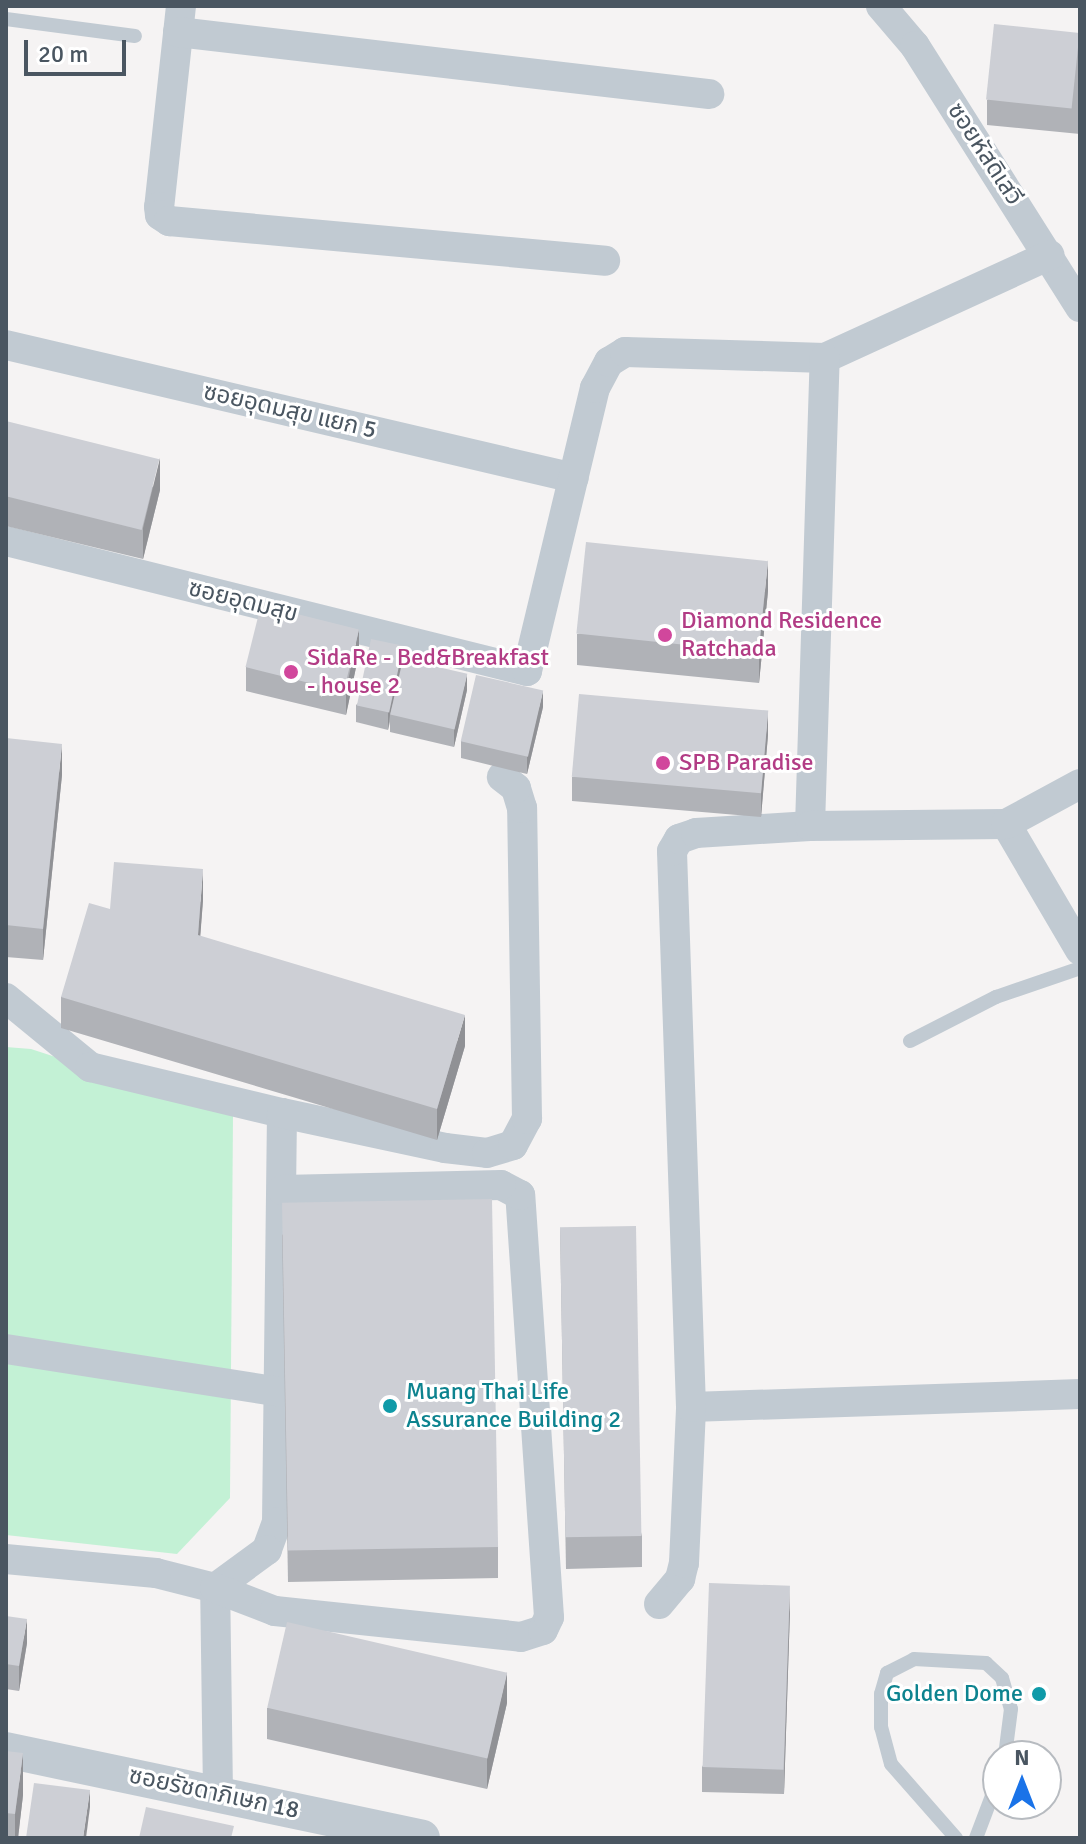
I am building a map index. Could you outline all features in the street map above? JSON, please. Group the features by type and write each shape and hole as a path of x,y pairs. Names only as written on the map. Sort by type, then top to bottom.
{"street":[{"name":"ซอยหัสดิเสวี","path":"881,6 915,46 1050,255 1080,307"},
{"path":"605,261 169,221 160,215 159,207 179,19 709,94"},
{"path":"574,478 595,388 609,362 625,352 825,358 1050,255"},
{"name":"ซอยอุดมสุข แยก 5","path":"6,345 574,478"},
{"path":"810,826 825,358"},
{"name":"ซอยอุดมสุข","path":"6,541 527,671 574,478"},
{"path":"6,998 90,1067 445,1148 487,1153 513,1145 527,1119 522,808 516,788 502,777"},
{"path":"659,1604 680,1579 684,1563 691,1407 672,851 679,839 696,833 810,826 1006,824 1080,784"},
{"path":"1006,824 1080,950"},
{"path":"215,1588 267,1550 277,1522 281,1392 282,1113"},
{"path":"6,1559 156,1573 215,1588 275,1611 521,1637 543,1630 549,1617 520,1195 501,1185 282,1190"},
{"path":"6,1349 281,1392"},
{"path":"691,1407 1080,1394"},
{"path":"215,1588 218,1793"},
{"name":"ซอยรัชดาภิเษก 18","path":"6,1750 422,1838"}],"lane":[{"path":"6,19 135,36"},
{"path":"910,1041 996,997 1080,968"},
{"path":"956,1838 891,1764 881,1727 881,1694 887,1673 914,1659 986,1663 1002,1678 1011,1709 1007,1740"}],"green space":[{"path":"6,1047 31,1049 233,1115 230,1498 177,1554 6,1535"}],"building":[{"path":"994,24 1080,33 1072,109 986,100"},
{"path":"6,421 159,459 142,530 6,496"},
{"path":"586,542 768,561 758,653 576,633"},
{"path":"261,605 359,629 344,692 246,667"},
{"path":"371,639 403,646 389,712 357,706"},
{"path":"403,659 467,674 454,729 390,715"},
{"path":"476,675 543,691 528,757 461,741"},
{"path":"579,694 768,711 761,793 572,777"},
{"path":"6,738 62,744 43,929 6,925"},
{"path":"114,862 203,869 198,935 465,1015 437,1109 61,997 89,903 110,909"},
{"name":"Muang Thai Life Assurance Building 2","path":"492,1199 498,1547 288,1551 282,1203"},
{"path":"636,1226 641,1536 565,1537 560,1227"},
{"path":"709,1583 790,1586 784,1770 703,1767"},
{"path":"6,1616 27,1619 19,1666 6,1664"},
{"path":"287,1622 507,1673 487,1759 267,1708"},
{"path":"6,1751 23,1753 15,1814 6,1813"},
{"path":"34,1783 90,1790 83,1838 26,1838"},
{"path":"146,1807 234,1826 231,1838 139,1838"}],"place":[{"name":"Diamond Residence Ratchada","path":"665,635"},
{"name":"SidaRe - Bed&Breakfast - house 2","path":"291,672"},
{"name":"SPB Paradise","path":"663,763"},
{"name":"Muang Thai Life Assurance Building 2","path":"390,1406"},
{"name":"Golden Dome","path":"1039,1694"}]}
